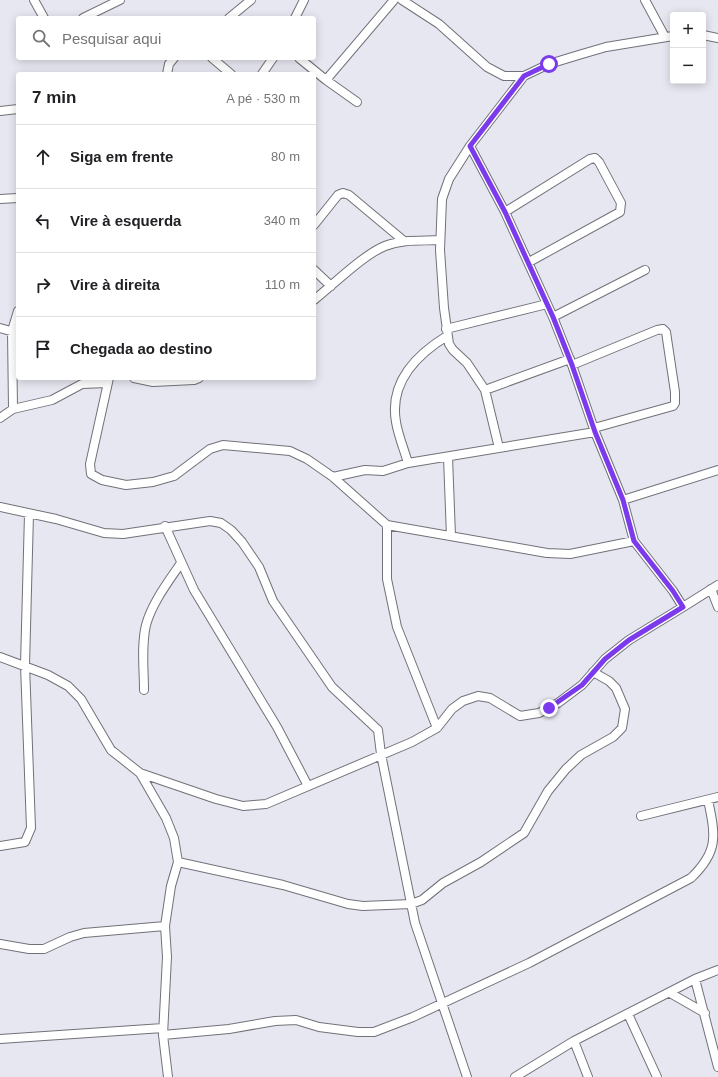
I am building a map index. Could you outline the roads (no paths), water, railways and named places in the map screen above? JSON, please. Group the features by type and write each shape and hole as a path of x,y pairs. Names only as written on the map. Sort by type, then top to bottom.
{"street":[{"path":"34,0 43,16"},
{"path":"87,16 120,0"},
{"path":"231,16 251,0"},
{"path":"296,16 304,0"},
{"path":"326,80 394,0"},
{"path":"402,0 439,24 487,67 504,76 524,76 549,64 606,47 669,36 644,0"},
{"path":"706,36 718,38"},
{"path":"167,72 169,64 172,60"},
{"path":"214,60 229,72"},
{"path":"263,72 272,60"},
{"path":"301,60 357,102"},
{"path":"499,448 485,390 467,363 453,350 446,333 440,240 442,199 449,179 470,146 524,76"},
{"path":"0,111 16,109"},
{"path":"470,146 505,212 553,317 571,362 594,430 623,500 634,541 673,591 683,607"},
{"path":"505,212 590,159 594,158 599,162 620,204 620,212 529,262"},
{"path":"316,222 338,195 343,193 349,195 404,241"},
{"path":"0,199 16,198"},
{"path":"316,298 373,252 385,246 404,241 440,240"},
{"path":"553,317 645,270"},
{"path":"316,272 332,286"},
{"path":"408,463 396,422 395,404 398,388 418,356 446,333 547,304"},
{"path":"0,328 15,332 13,409"},
{"path":"333,477 365,470 383,471 408,463 594,430 673,406 675,403 676,392 666,332 663,329 571,362 485,390"},
{"path":"0,418 13,409 52,400 82,384 108,380 90,464 91,474 102,480 126,485 153,482 174,476 210,449 223,445 290,451 307,459 333,477 387,525 547,553 570,554 634,541"},
{"path":"144,380 154,382 192,380"},
{"path":"448,457 451,536"},
{"path":"623,500 718,470"},
{"path":"0,507 56,519 104,533 123,534 164,526 210,521 221,523 231,530 242,542 259,567 273,601 332,687 378,730 381,754 415,923 441,1004 467,1077"},
{"path":"0,846 25,842 31,828 25,665 29,514"},
{"path":"387,525 387,579 397,627 437,728"},
{"path":"164,526 194,590 277,727 308,786"},
{"path":"144,690 144,640 146,625 161,594 181,563"},
{"path":"140,774 216,800 243,806 266,804 412,742 437,728 452,709 463,701 478,696 490,698 520,716 539,713 582,685 605,659 629,640 715,587 718,607"},
{"path":"0,658 25,665 48,674 68,686 81,699 111,750 140,774 166,818 174,838 178,862 171,886 165,926 167,957 163,1032 168,1077"},
{"path":"178,862 283,885 348,904 363,906 411,904 422,900 443,883 481,862 524,833 548,792 566,769 581,755 613,737 622,728 624,709 616,688 610,681 593,672"},
{"path":"641,816 718,797"},
{"path":"0,1039 229,1029 296,1020 319,1027 358,1032 374,1032 413,1018 529,963 691,878 705,866 711,857 716,840 708,800"},
{"path":"0,944 29,949 44,949 70,937 84,933 165,926"},
{"path":"515,1077 574,1041 695,979 718,970"},
{"path":"695,979 718,1067"},
{"path":"670,993 704,1014"},
{"path":"628,1014 658,1077"},
{"path":"574,1041 588,1077"}]}
